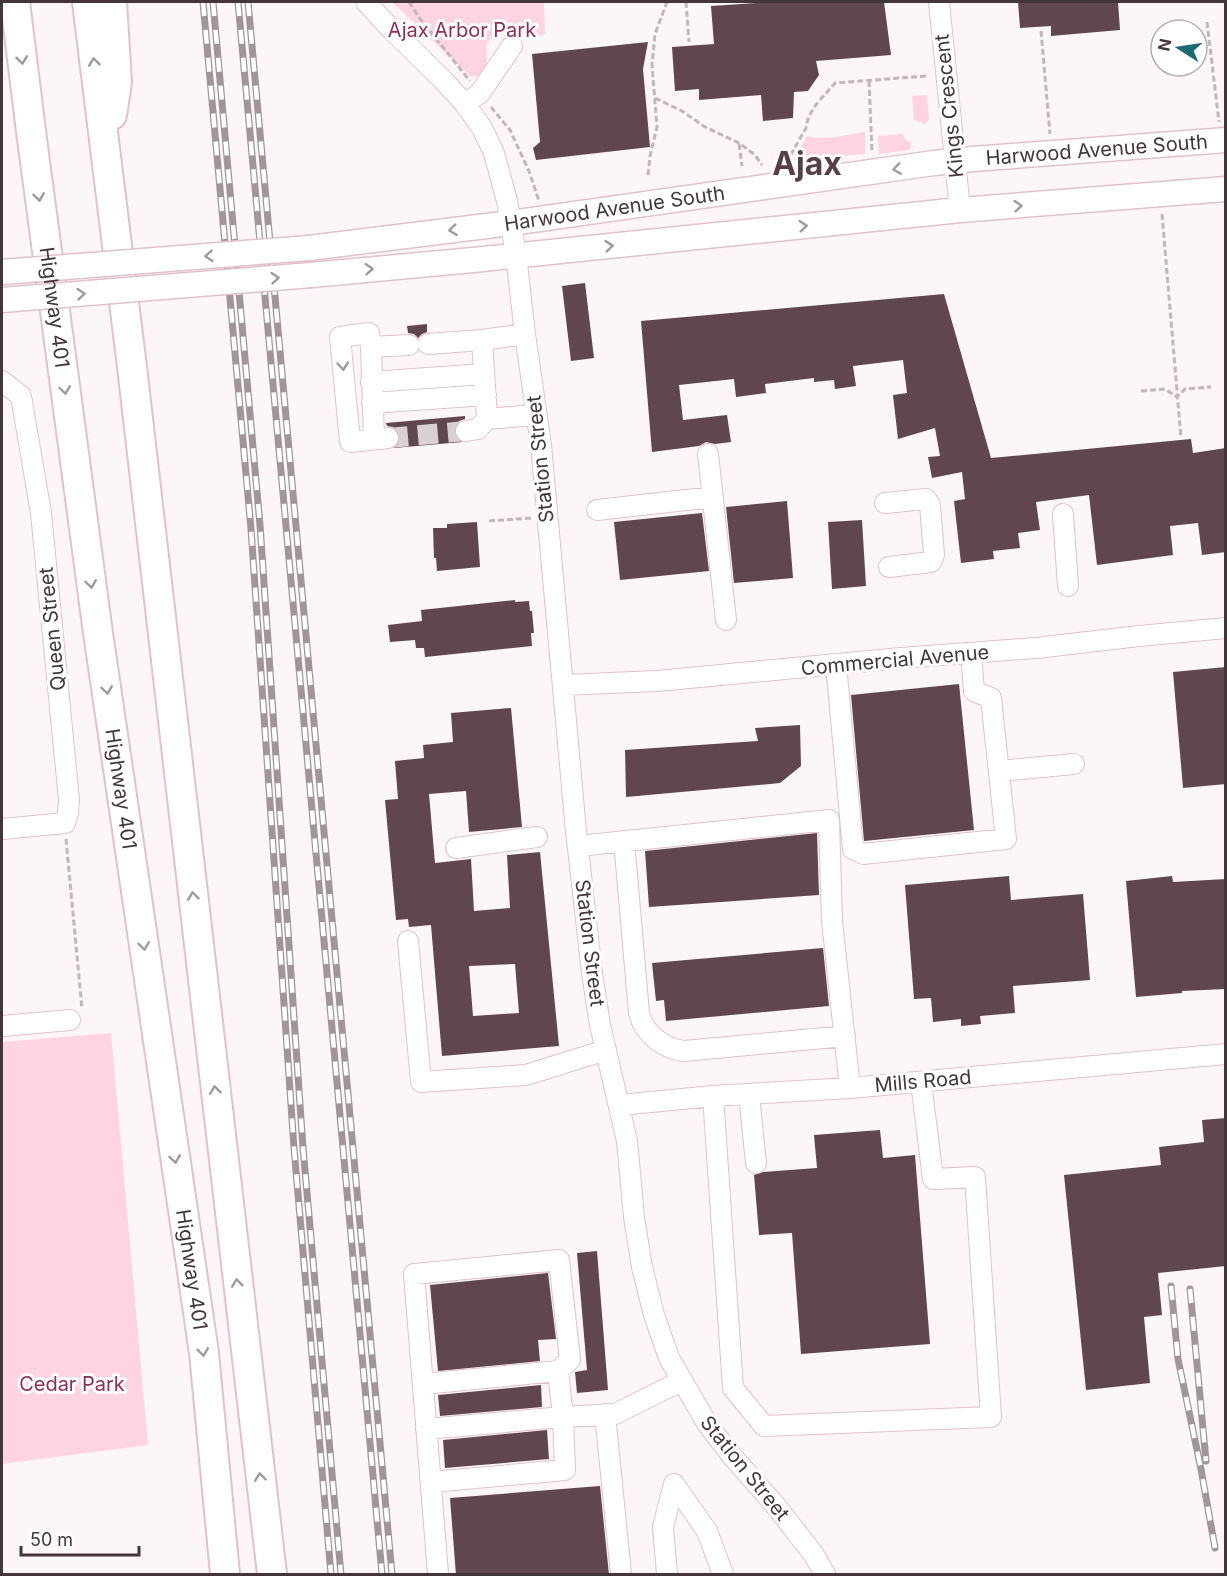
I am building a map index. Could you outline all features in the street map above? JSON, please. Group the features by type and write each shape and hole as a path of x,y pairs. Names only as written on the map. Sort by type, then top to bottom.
{"highway":[{"name":"Highway 401","path":"15,2 96,621 204,1353 225,1575"},
{"path":"87,2 132,367 272,1575"},
{"path":"107,162 117,82 112,2"}],"main road":[{"name":"Harwood Avenue South","path":"2,272 309,248 511,223 955,162 1222,133"},
{"name":"Harwood Avenue South","path":"2,300 516,255 960,210 1226,189"}],"street":[{"name":"Station Street","path":"366,2 465,104 482,128 494,153 507,201 541,445 592,973 600,1025 627,1141 634,1217 642,1267 654,1315 669,1358 708,1425 732,1456 777,1506 814,1555 825,1575"},
{"name":"Kings Crescent","path":"939,2 960,210"},
{"path":"465,104 480,93 512,46"},
{"path":"370,340 372,403 380,439 350,442 340,337 419,344 482,340 525,334"},
{"path":"482,340 487,419"},
{"path":"371,382 484,374"},
{"name":"Queen Street","path":"2,381 21,396 41,513 69,800 65,823"},
{"path":"372,403 486,395"},
{"path":"466,431 478,429 487,419 536,415"},
{"path":"708,454 726,620"},
{"path":"597,510 713,497"},
{"path":"885,503 926,499 930,505 934,555 931,562 889,567"},
{"path":"1063,514 1068,586"},
{"name":"Commercial Avenue","path":"563,685 657,681 1036,648 1226,628"},
{"path":"836,664 853,849 863,854 1006,839 991,698 974,691 971,653"},
{"path":"999,771 1074,764"},
{"path":"578,846 829,820 832,921 850,1088"},
{"path":"2,829 65,823"},
{"path":"456,848 537,837"},
{"path":"624,841 639,1014 646,1029 659,1041 671,1049 684,1051 845,1036"},
{"path":"408,941 421,1082 526,1075 606,1050"},
{"path":"2,1026 70,1020"},
{"name":"Mills Road","path":"620,1105 713,1096 850,1088 1226,1054"},
{"path":"713,1096 733,1388 764,1426 991,1417 975,1177 933,1179 921,1082"},
{"path":"749,1095 756,1163"},
{"path":"423,1384 558,1371 570,1360 559,1260 414,1274 438,1575"},
{"path":"430,1482 565,1470 558,1371"},
{"path":"426,1429 615,1414 681,1381"},
{"path":"605,1414 621,1575"},
{"path":"668,1575 663,1527 674,1484 707,1531 723,1575"}],"path":[{"path":"648,175 657,127 652,65 655,34 667,2"},
{"path":"686,2 689,42"},
{"path":"1041,31 1051,140"},
{"path":"1209,37 1222,133"},
{"path":"786,163 806,128 813,108 835,84 926,76"},
{"path":"869,81 873,156"},
{"path":"655,98 682,111 705,127 739,143 755,155 762,165"},
{"path":"739,143 742,166"},
{"path":"1160,194 1181,438"},
{"path":"1177,397 1185,389 1211,387"},
{"path":"1141,391 1165,389 1177,397"},
{"path":"489,521 531,518"},
{"path":"65,823 83,1018 70,1020"}],"green space":[{"name":"Ajax Arbor Park","path":"392,2 544,2 545,34 535,37 517,25 504,24 486,44 487,65 482,76 470,76"},
{"path":"927,95 929,119 924,125 914,120 912,96"},
{"path":"865,132 865,154 793,160 807,136 829,138"},
{"path":"903,134 905,139 912,143 909,150 879,154 878,136"},
{"name":"Cedar Park","path":"111,1033 148,1445 2,1464 2,1042"}],"building":[{"path":"773,2 884,2 891,55 816,61 819,75 808,91 794,92 793,118 763,121 761,95 699,100 699,89 675,91 672,47 714,44 711,6"},
{"path":"1018,2 1118,2 1120,30 1051,36 1051,26 1020,28"},
{"path":"648,42 643,69 650,147 536,160 533,148 540,142 532,54"},
{"path":"585,283 594,358 571,361 562,286"},
{"path":"944,294 991,458 1191,439 1193,453 1226,448 1226,552 1202,555 1198,523 1170,526 1173,555 1097,565 1089,495 1036,502 1040,530 1018,533 1020,548 993,551 994,559 961,563 954,501 965,499 962,472 932,478 928,457 940,456 935,428 898,439 893,395 907,393 903,360 853,366 856,386 835,389 834,380 814,382 814,378 765,384 766,393 736,397 734,379 679,385 683,420 727,415 731,442 715,444 706,442 699,446 652,452 641,321"},
{"path":"427,324 427,332 418,338 408,333 407,326"},
{"path":"465,416 465,419 459,421 454,432 456,438 462,442 394,448 399,443 400,436 393,427 387,426 386,423"},
{"path":"787,501 793,578 734,583 726,507"},
{"path":"702,513 709,571 620,580 614,522"},
{"path":"862,520 866,586 832,589 828,522"},
{"path":"477,522 480,567 437,571 433,528 447,528 447,524"},
{"path":"515,600 515,602 529,601 534,633 531,633 532,646 425,657 424,648 416,648 415,640 390,642 388,625 422,621 421,610"},
{"path":"1226,667 1226,784 1183,788 1173,672"},
{"path":"959,684 974,830 864,841 851,695"},
{"path":"511,708 522,827 469,832 466,791 429,794 435,863 471,859 474,911 510,908 507,855 540,852 559,1046 442,1056 431,925 409,927 408,919 396,920 385,800 398,799 395,761 424,758 423,745 453,742 451,713","holes":["515,964 519,1013 473,1016 469,966"]},
{"path":"800,725 801,766 780,783 626,797 625,750 758,741 755,728"},
{"path":"817,833 819,895 649,907 645,851"},
{"path":"1009,876 1011,900 1083,894 1090,980 1013,986 1015,1013 980,1016 981,1024 961,1026 961,1019 933,1022 931,998 914,999 905,885"},
{"path":"1172,876 1173,882 1226,879 1226,989 1182,991 1182,993 1136,997 1126,881"},
{"path":"823,948 829,1006 666,1021 664,1000 656,1001 652,963"},
{"path":"1226,1118 1226,1266 1158,1273 1162,1315 1144,1317 1150,1383 1086,1390 1064,1175 1161,1165 1159,1147 1204,1142 1202,1120"},
{"path":"880,1130 883,1158 915,1155 930,1344 801,1354 792,1233 759,1235 754,1175 763,1172 817,1168 814,1135"},
{"path":"597,1251 608,1390 577,1393 575,1372 587,1370 577,1253"},
{"path":"548,1273 556,1339 538,1340 540,1361 438,1371 430,1285"},
{"path":"541,1385 542,1407 440,1416 438,1395"},
{"path":"547,1430 549,1459 445,1468 443,1440"},
{"path":"600,1486 609,1575 456,1575 450,1498"}],"tunnel":[{"path":"388,438 466,431"}],"railway":[{"path":"203,2 251,529 294,1148 331,1574"},
{"path":"213,2 260,525 303,1148 341,1574"},
{"path":"238,2 382,1574"},
{"path":"248,2 392,1574"},
{"path":"1171,1286 1178,1359 1215,1548"},
{"path":"1190,1289 1206,1461"}],"district":[{"name":"Ajax","path":"807,164"}]}
